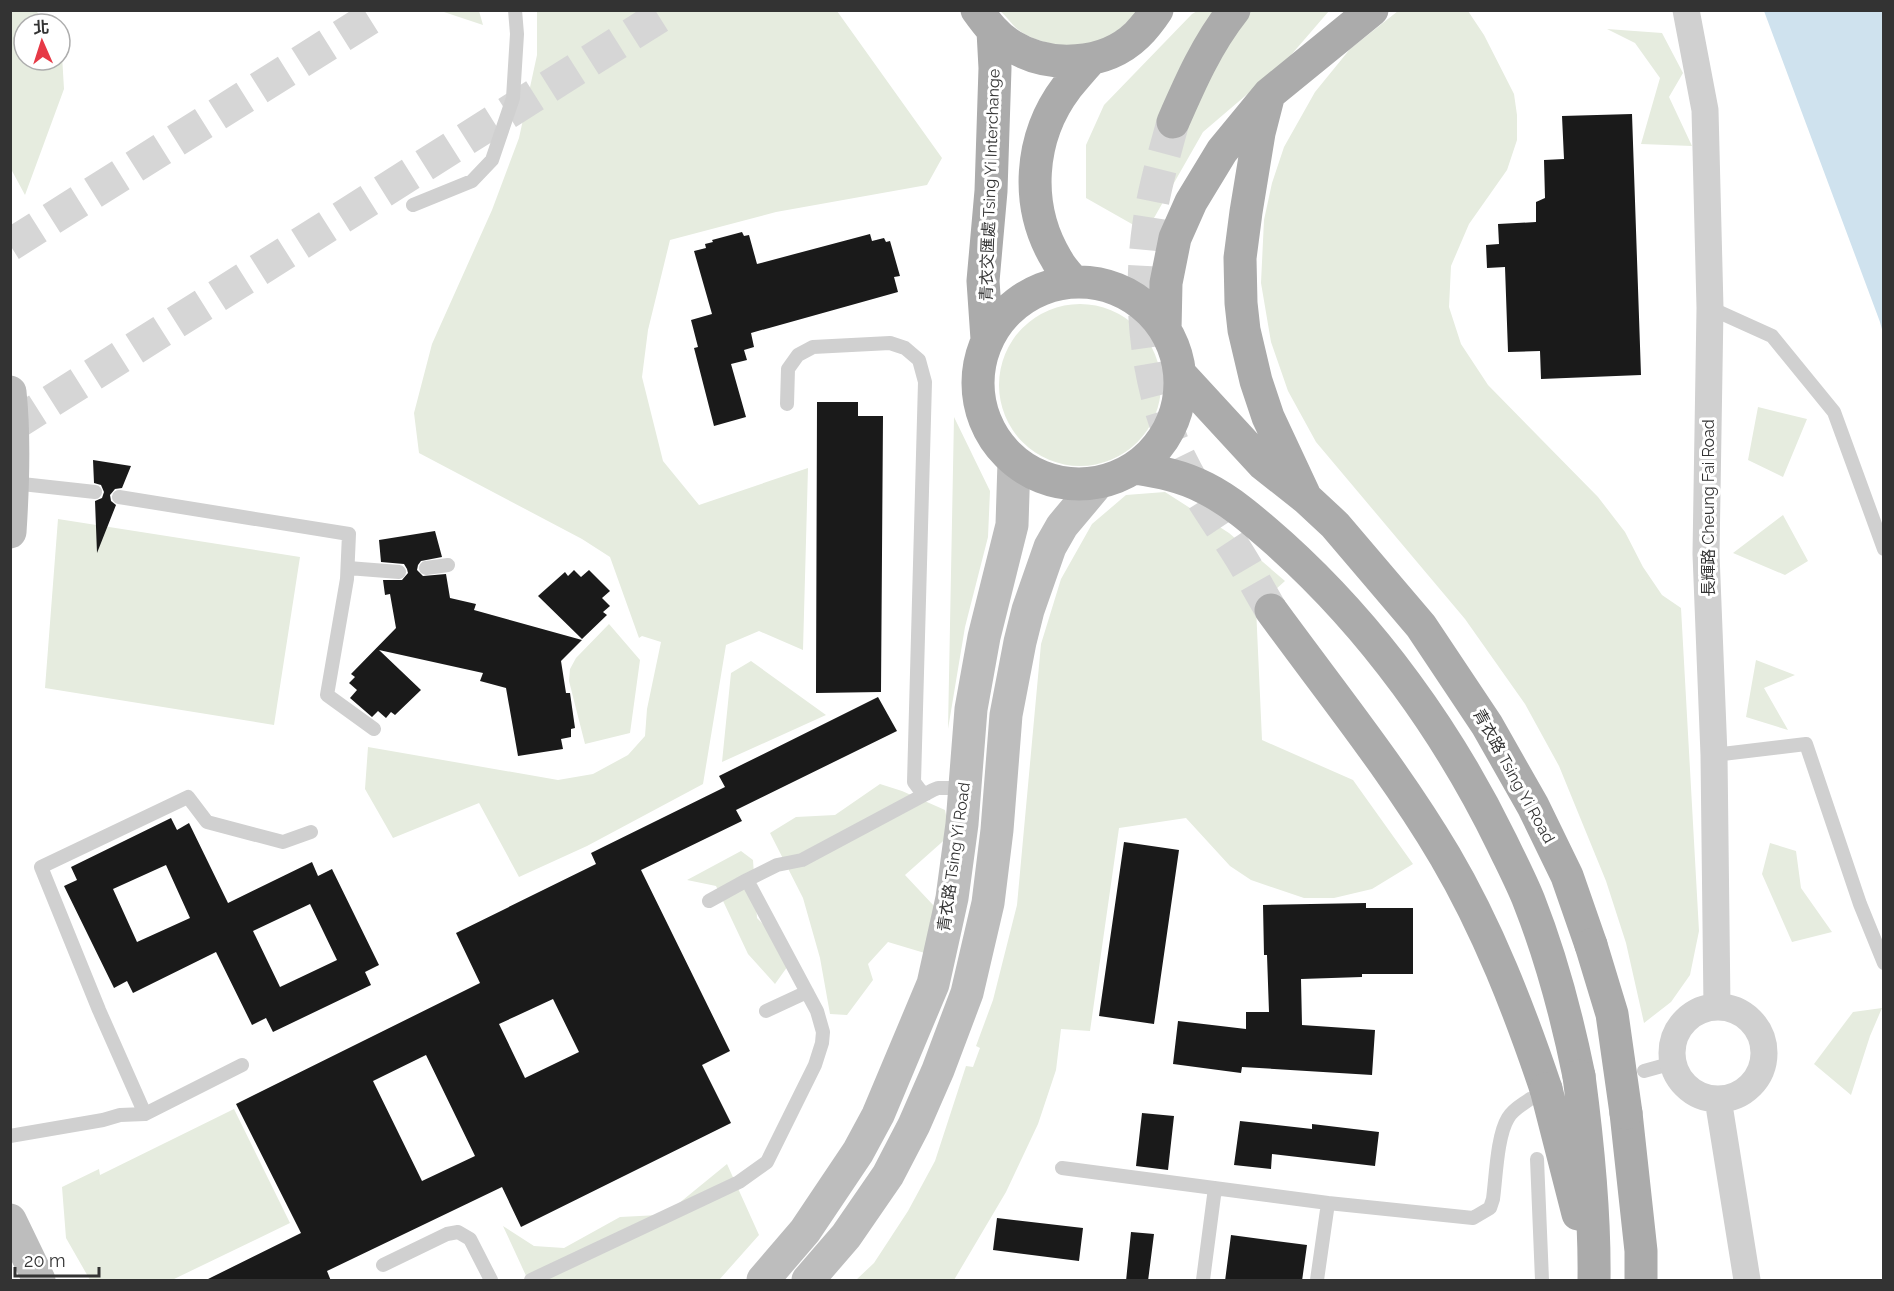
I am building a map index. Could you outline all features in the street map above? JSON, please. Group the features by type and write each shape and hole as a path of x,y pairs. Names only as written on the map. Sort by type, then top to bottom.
{"main road":[{"name":"青衣交匯處 Tsing Yi Interchange","path":"985,21 1011,45 1036,57 1074,62 1092,59 1117,49 1136,36 1157,10"},
{"path":"1173,122 1196,71 1234,10"},
{"path":"1165,330 1167,276 1175,238 1182,219 1222,151 1269,94 1371,11"},
{"name":"青衣交匯處 Tsing Yi Interchange","path":"985,21 994,79 991,191 983,281 987,339"},
{"name":"青衣交匯處 Tsing Yi Interchange","path":"1074,282 1058,262 1045,238 1037,212 1034,186 1036,159 1042,133 1054,109 1066,88 1092,59"},
{"path":"1269,94 1259,133 1245,212 1240,258 1241,303 1250,359 1268,417 1306,498"},
{"name":"青衣交匯處 Tsing Yi Interchange","path":"1074,282 1097,284 1118,290 1152,312 1176,351 1180,374 1180,399 1171,426 1155,450 1135,468 1117,477 1098,483 1070,484 1052,481 1031,473 1014,462 1001,449 990,434 982,416 977,377 980,357 987,339 1002,316 1023,299 1047,287 1074,282"},
{"name":"青衣路 Tsing Yi Road","path":"1180,374 1263,464 1306,498 1335,525 1420,626 1512,767 1552,843 1580,911 1612,1014 1622,1070 1641,1251 1641,1281"},
{"path":"10,392 13,414 10,532"},
{"name":"青衣路 Tsing Yi Road","path":"763,1281 805,1231 858,1152 878,1115 933,984 952,898 965,788 971,710 984,637 1012,525 1014,462"},
{"path":"1135,468 1172,474 1205,488 1249,517 1303,565 1338,601 1406,685 1450,747 1490,819 1529,900 1572,1040 1588,1147 1594,1242 1593,1281"},
{"path":"808,1281 846,1236 888,1174 914,1125 967,993 988,903 997,830 1006,715 1028,610 1050,548 1062,526 1098,483"},
{"path":"1271,610 1377,753 1444,854 1488,940 1517,1007 1546,1089 1586,1244 1593,1281"},
{"path":"10,1220 39,1281"}],"street":[{"name":"長輝路 Cheung Fai Road","path":"1686,10 1705,110 1710,308 1706,554 1714,755 1717,1007"},
{"path":"1717,1007 1733,1009 1747,1017 1758,1029 1764,1044 1764,1060 1758,1075 1748,1088 1734,1096 1718,1099 1698,1094 1682,1081 1673,1063 1672,1047 1677,1031 1687,1018 1701,1010 1717,1007"},
{"path":"1718,1099 1747,1281"}],"lane":[{"path":"412,205 472,181 492,160 513,98 517,34 515,10"},
{"path":"1710,308 1772,336 1834,412 1884,549"},
{"path":"787,404 788,369 798,355 813,347 890,343 905,348 919,360 925,382 914,782 926,794"},
{"path":"12,483 95,492"},
{"path":"119,497 349,534 348,568 327,695 374,729"},
{"path":"426,568 448,565"},
{"path":"348,568 399,572"},
{"path":"1714,755 1806,744 1860,904 1884,963"},
{"path":"709,900 777,865 802,860 938,788 965,788"},
{"path":"145,1114 40,867 189,797 207,822 283,842 311,832"},
{"path":"531,1281 739,1182 767,1162 815,1065 823,1032 817,1011 747,880"},
{"path":"766,1011 807,992"},
{"path":"1644,1071 1673,1063"},
{"path":"10,1136 120,1115 145,1114 242,1065"},
{"path":"1062,1168 1328,1203 1473,1218 1490,1208 1494,1199 1502,1133 1508,1118 1515,1109 1530,1099"},
{"path":"1537,1160 1542,1281"},
{"path":"1203,1281 1215,1188"},
{"path":"1317,1281 1328,1203"},
{"path":"383,1265 447,1234 458,1232 470,1239 491,1281"}],"shaded area":[{"path":"1199,10 1329,11 1285,62 1203,132 1146,232 1086,198 1086,145 1104,105 1192,14"},
{"path":"10,11 36,11 12,12 12,72 63,72 64,89 25,195 11,169"},
{"path":"441,11 479,11 483,25"},
{"path":"537,11 837,11 942,158 927,185 776,212 670,240 648,330 642,377 663,461 699,505 808,468 803,650 759,631 726,645 703,784 587,846 519,877 479,803 393,838 365,789 368,747 558,780 593,774 628,755 645,736 647,709 661,642 642,636 639,638 610,557 582,539 419,453 414,413 432,344 492,210 519,138 537,55"},
{"path":"1000,11 1138,11 1117,31 1102,40 1070,46 1034,39 1024,34"},
{"path":"1398,11 1468,11 1484,35 1514,94 1517,140 1507,170 1469,224 1451,266 1449,307 1461,344 1488,385 1598,497 1625,532 1643,567 1662,595 1681,608 1699,931 1690,975 1671,1002 1644,1023 1626,943 1606,881 1559,766 1525,704 1465,619 1316,442 1288,391 1271,342 1261,283 1264,220 1272,183 1284,147 1315,92 1350,49"},
{"path":"1607,29 1662,33 1683,73 1669,97 1692,146 1641,144 1660,78 1635,43"},
{"path":"1080,304 1096,305 1111,310 1138,327 1155,354 1160,369 1160,401 1155,416 1138,443 1111,460 1096,465 1080,466 1064,465 1049,460 1022,443 1005,416 1000,401 999,385 1000,369 1005,354 1022,327 1049,310 1064,305"},
{"path":"1758,407 1807,419 1783,477 1748,460"},
{"path":"954,417 990,491 988,537 965,627 948,729"},
{"path":"1165,492 1229,533 1285,581 1256,607 1262,740 1353,780 1413,864 1372,889 1334,898 1304,898 1251,880 1230,866 1186,818 1119,828 1090,1031 1061,1029 1056,1070 1038,1124 1006,1192 954,1280 856,1280 874,1263 908,1211 935,1161 966,1066 973,1067 980,1048 976,1046 993,1000 1017,905 1041,644 1061,579 1092,524 1126,495"},
{"path":"1783,515 1808,561 1785,575 1733,553"},
{"path":"58,519 300,557 274,725 45,688"},
{"path":"609,624 640,660 630,733 585,744 569,681 570,669 576,658"},
{"path":"1756,660 1795,675 1764,688 1788,730 1746,717"},
{"path":"751,661 826,715 722,762 731,673"},
{"path":"880,784 945,810 950,835 905,875 934,906 928,954 888,942 868,964 873,980 847,1015 830,1014 820,958 803,898 770,833 796,817 835,815"},
{"path":"1770,843 1796,851 1801,888 1832,932 1792,942 1762,874"},
{"path":"741,851 753,860 757,918 795,956 775,984 748,954 716,886 687,880"},
{"path":"1882,1008 1870,1036 1851,1095 1814,1064 1853,1012"},
{"path":"234,1109 290,1223 172,1280 90,1280 66,1238 62,1187 99,1169 100,1175"},
{"path":"727,1164 759,1235 719,1280 528,1280 503,1226 534,1246 564,1248 620,1217 659,1215 678,1204"}],"water":[{"path":"1764,11 1883,11 1883,333 1880,322"}],"building":[{"path":"1632,114 1641,375 1541,379 1540,351 1508,352 1505,267 1487,268 1486,245 1499,244 1498,224 1536,222 1536,202 1545,198 1544,160 1564,159 1562,116"},
{"path":"742,232 744,236 749,235 757,264 870,234 872,241 884,238 886,242 890,241 900,276 894,277 898,292 751,333 754,347 744,350 747,360 731,364 746,417 714,426 694,348 698,347 691,320 712,314 694,251 706,248 705,244 713,242 712,240"},
{"path":"817,402 858,402 858,416 883,416 881,692 816,693"},
{"path":"93,460 131,466 122,488 115,489 110,495 111,501 116,505 97,553 95,501 102,498 104,492 101,485 94,483"},
{"path":"435,531 442,557 421,561 417,570 423,576 446,574 450,598 476,604 474,610 582,640 561,661 566,693 570,693 575,728 571,729 571,737 561,739 563,749 518,756 506,688 480,681 483,673 379,650 421,690 395,715 391,712 386,718 378,711 372,717 350,698 357,690 349,683 355,677 351,674 396,628 390,594 385,595 383,580 402,580 408,573 404,564 381,562 379,540"},
{"path":"574,570 581,577 589,570 610,591 602,598 610,606 603,612 607,615 582,639 538,596 565,572 568,576"},
{"path":"878,697 897,731 736,810 742,821 641,870 730,1051 702,1065 731,1123 521,1227 502,1187 327,1271 331,1281 204,1281 301,1233 236,1104 480,983 456,933 596,864 591,853 725,787 719,776","holes":["553,999 579,1052 525,1078 499,1024","426,1055 475,1156 422,1181 373,1081"]},
{"path":"171,818 177,830 189,823 228,903 312,862 318,876 332,869 379,965 365,972 371,985 273,1032 266,1018 252,1025 216,952 133,993 127,981 114,988 64,886 77,880 71,867","holes":["166,865 190,918 137,942 113,889","310,904 337,960 280,987 253,931"]},
{"path":"1124,842 1179,850 1154,1024 1099,1016"},
{"path":"1366,903 1366,908 1413,908 1413,974 1362,974 1362,977 1301,979 1302,1025 1375,1030 1372,1075 1242,1067 1241,1073 1173,1064 1178,1021 1246,1029 1246,1012 1269,1012 1267,955 1264,955 1263,905"},
{"path":"1142,1113 1174,1116 1168,1170 1136,1166"},
{"path":"1240,1121 1312,1129 1312,1124 1379,1132 1375,1166 1272,1154 1271,1169 1234,1165"},
{"path":"997,1218 1083,1228 1079,1261 993,1250"},
{"path":"1131,1232 1154,1234 1148,1281 1126,1281"},
{"path":"1231,1235 1307,1245 1302,1281 1225,1281"}],"tunnel":[{"path":"10,245 383,10"},
{"path":"10,427 670,10"},
{"path":"1173,122 1154,198 1146,251 1144,308 1150,364 1164,419 1180,459 1271,610"}]}
